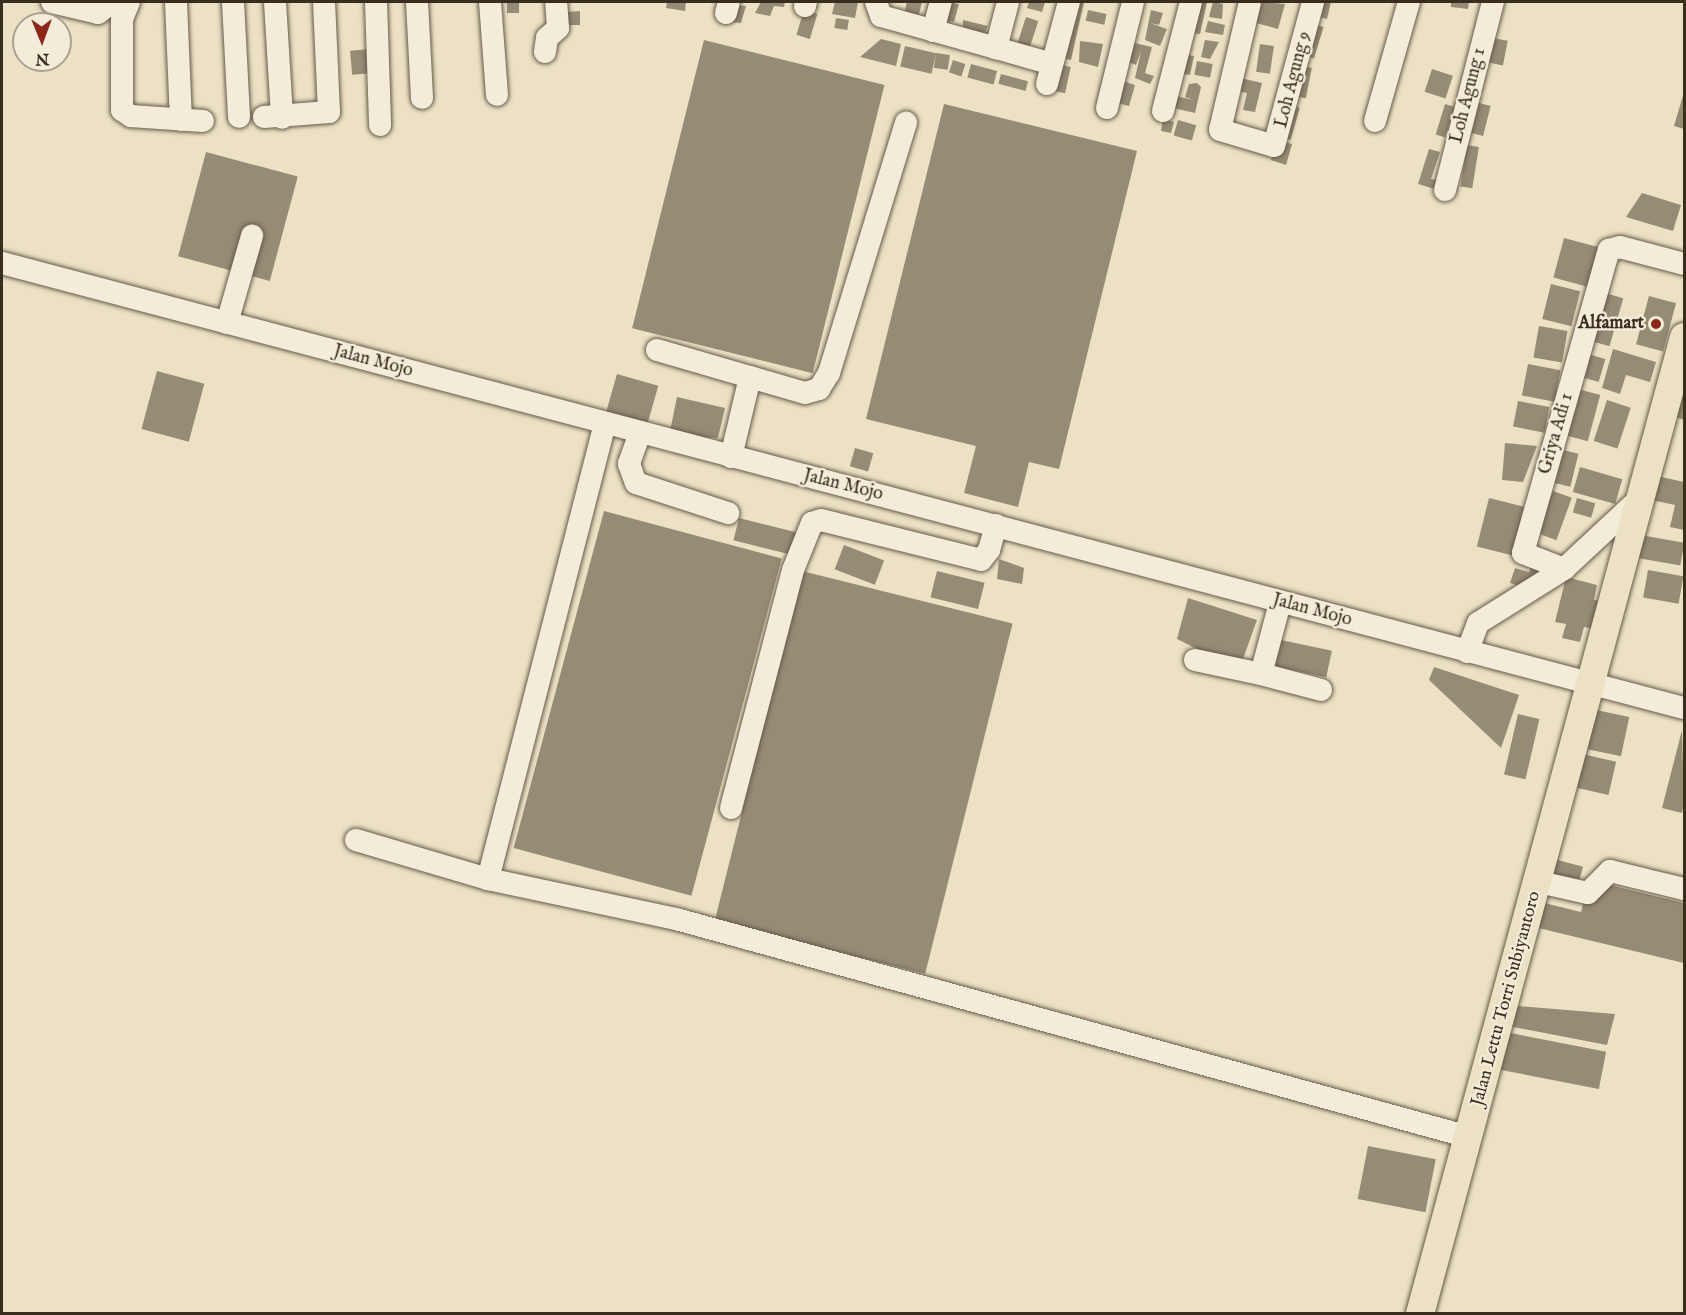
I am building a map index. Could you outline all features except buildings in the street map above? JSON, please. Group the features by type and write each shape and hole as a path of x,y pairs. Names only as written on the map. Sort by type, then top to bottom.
{"main road":[{"name":"Jalan Lettu Torri Subiyantoro","path":"1420,1314 1539,882 1639,499 1684,337"}],"street":[{"path":"52,2 98,14 112,2"},
{"path":"129,2 122,19 122,110 131,116 200,119 329,112 324,2"},
{"path":"176,2 200,119"},
{"path":"233,2 260,117"},
{"path":"260,117 275,2"},
{"path":"376,2 380,125"},
{"path":"417,2 422,98"},
{"path":"490,2 497,95"},
{"path":"545,52 548,38 558,28 556,2"},
{"path":"876,2 881,16 996,48 1049,74 1069,2"},
{"path":"933,32 941,2"},
{"path":"996,48 1008,2"},
{"path":"1107,108 1133,2"},
{"path":"1163,111 1191,2"},
{"name":"Loh Agung 9","path":"1250,2 1220,130 1274,146 1313,2"},
{"path":"1374,121 1409,2"},
{"name":"Loh Agung 1","path":"1444,190 1493,2"},
{"path":"657,350 805,393 826,382 906,123"},
{"path":"227,323 252,236"},
{"name":"Griya Adi 1","path":"1564,569 1523,553 1609,250 1620,247 1684,264"},
{"name":"Jalan Mojo","path":"2,263 605,424 996,525 1280,603 1469,643 1592,684 1684,708"},
{"path":"731,457 750,377"},
{"path":"488,879 605,424"},
{"path":"640,433 628,464 636,483 728,513"},
{"path":"1469,643 1478,623 1564,569 1639,499"},
{"path":"731,808 793,570 812,523 821,520 981,560 989,550 996,525"},
{"path":"1261,674 1280,603"},
{"path":"1195,660 1321,690"},
{"path":"357,840 488,879 676,919 1469,1137"},
{"path":"1539,882 1588,893 1610,871 1684,889"}],"place":[{"name":"Alfamart","path":"1656,324"}]}
